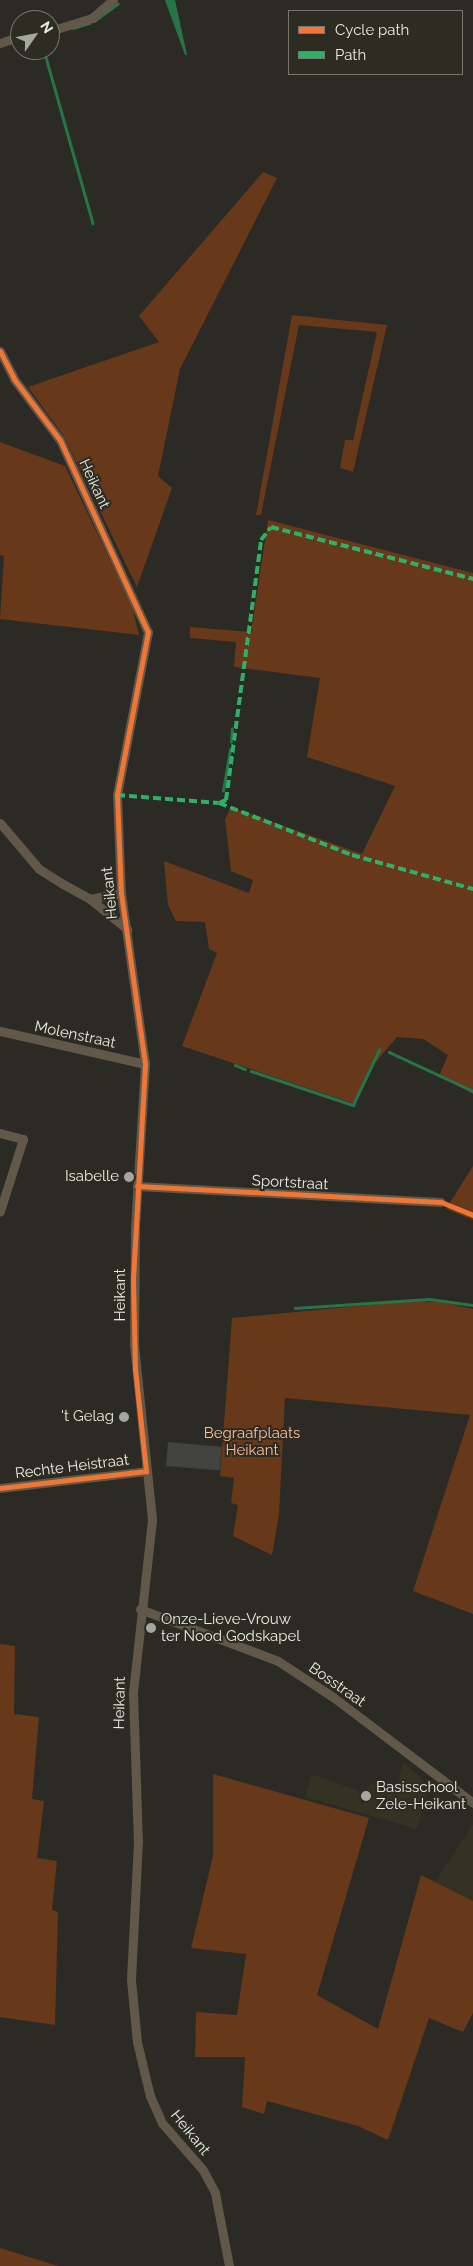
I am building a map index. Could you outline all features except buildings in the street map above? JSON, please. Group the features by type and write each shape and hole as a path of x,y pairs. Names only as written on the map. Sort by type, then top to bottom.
{"street":[{"path":"60,28 92,18 113,0"},
{"name":"Heikant","path":"0,351 14,379 60,440 148,632 117,795 121,893 145,1064 137,1186 134,1345 152,1520 140,1609 133,1693 138,1841 131,1974 137,2042 154,2107 215,2192 229,2266"},
{"path":"0,823 39,868 90,899 127,929"},
{"path":"90,899 121,893"},
{"name":"Molenstraat","path":"0,1031 145,1064"},
{"path":"0,1133 23,1139 0,1211"},
{"name":"Sportstraat","path":"137,1186 441,1202"},
{"name":"Rechte Heistraat","path":"0,1488 146,1471"},
{"name":"Bosstraat","path":"140,1609 278,1661 333,1697 473,1803"}],"shaded area":[{"path":"165,0 175,0 187,55 185,55"},
{"name":"Basisschool Zele-Heikant","path":"403,1762 429,1786 417,1829 305,1797 311,1776 317,1776 362,1792 371,1784 396,1790"},
{"name":"Basisschool Zele-Heikant","path":"473,1824 473,1901 435,1882"}],"green space":[{"path":"263,172 277,178 180,369 158,476 172,488 137,587 63,435 28,387 159,342 139,316"},
{"path":"292,315 387,325 353,472 340,468 345,440 353,440 377,332 299,325 261,515 256,515"},
{"path":"0,442 65,466 132,606 139,635 0,619 4,556 0,555"},
{"path":"268,520 473,573 473,1094 439,1076 448,1055 423,1039 397,1037 369,1070 355,1104 182,1046 217,953 209,949 205,922 176,921 168,905 164,861 249,893 253,880 231,871 225,819 231,807 362,854 395,786 307,757 320,678 234,667 236,642 190,638 190,627 251,632"},
{"path":"473,1166 473,1220 446,1209"},
{"name":"Begraafplaats Heikant","path":"410,1301 441,1302 473,1309 473,1614 413,1591 470,1415 285,1398 279,1514 272,1555 233,1536 238,1505 231,1503 234,1478 220,1476 232,1318"},
{"path":"0,1644 15,1646 14,1714 39,1717 32,1799 44,1801 37,1858 57,1861 52,1910 58,1912 55,2025 0,2017"},
{"path":"213,1774 369,1818 317,1995 378,2029 421,1875 473,1901 473,2013 463,2032 429,2018 388,2140 358,2126 267,2101 264,2114 242,2107 245,2057 195,2057 196,2012 237,2015 246,1954 191,1948 213,1856"},
{"path":"0,2248 58,2266 0,2266"}],"waterway":[{"path":"94,21 117,4"},
{"path":"73,28 89,23"},
{"path":"47,60 93,223"},
{"path":"231,742 232,729"},
{"path":"223,791 230,750"},
{"path":"251,1071 353,1105 379,1050"},
{"path":"389,1052 473,1091"},
{"path":"235,1065 245,1069"},
{"path":"295,1308 429,1299 473,1305"}],"marked path":[{"path":"117,795 219,803 226,800 261,540 271,527 473,579"},
{"path":"219,803 352,855 473,889"}],"cycle path":[{"path":"0,351 14,379 60,440 148,632 117,795 121,893 145,1064 133,1280 135,1369 146,1471 0,1488"},
{"path":"137,1186 441,1202 473,1215"}],"place":[{"name":"Isabelle","path":"129,1177"},
{"name":"'t Gelag","path":"124,1417"},
{"name":"Onze-Lieve-Vrouw ter Nood Godskapel","path":"151,1628"},
{"name":"Basisschool Zele-Heikant","path":"366,1796"}]}
